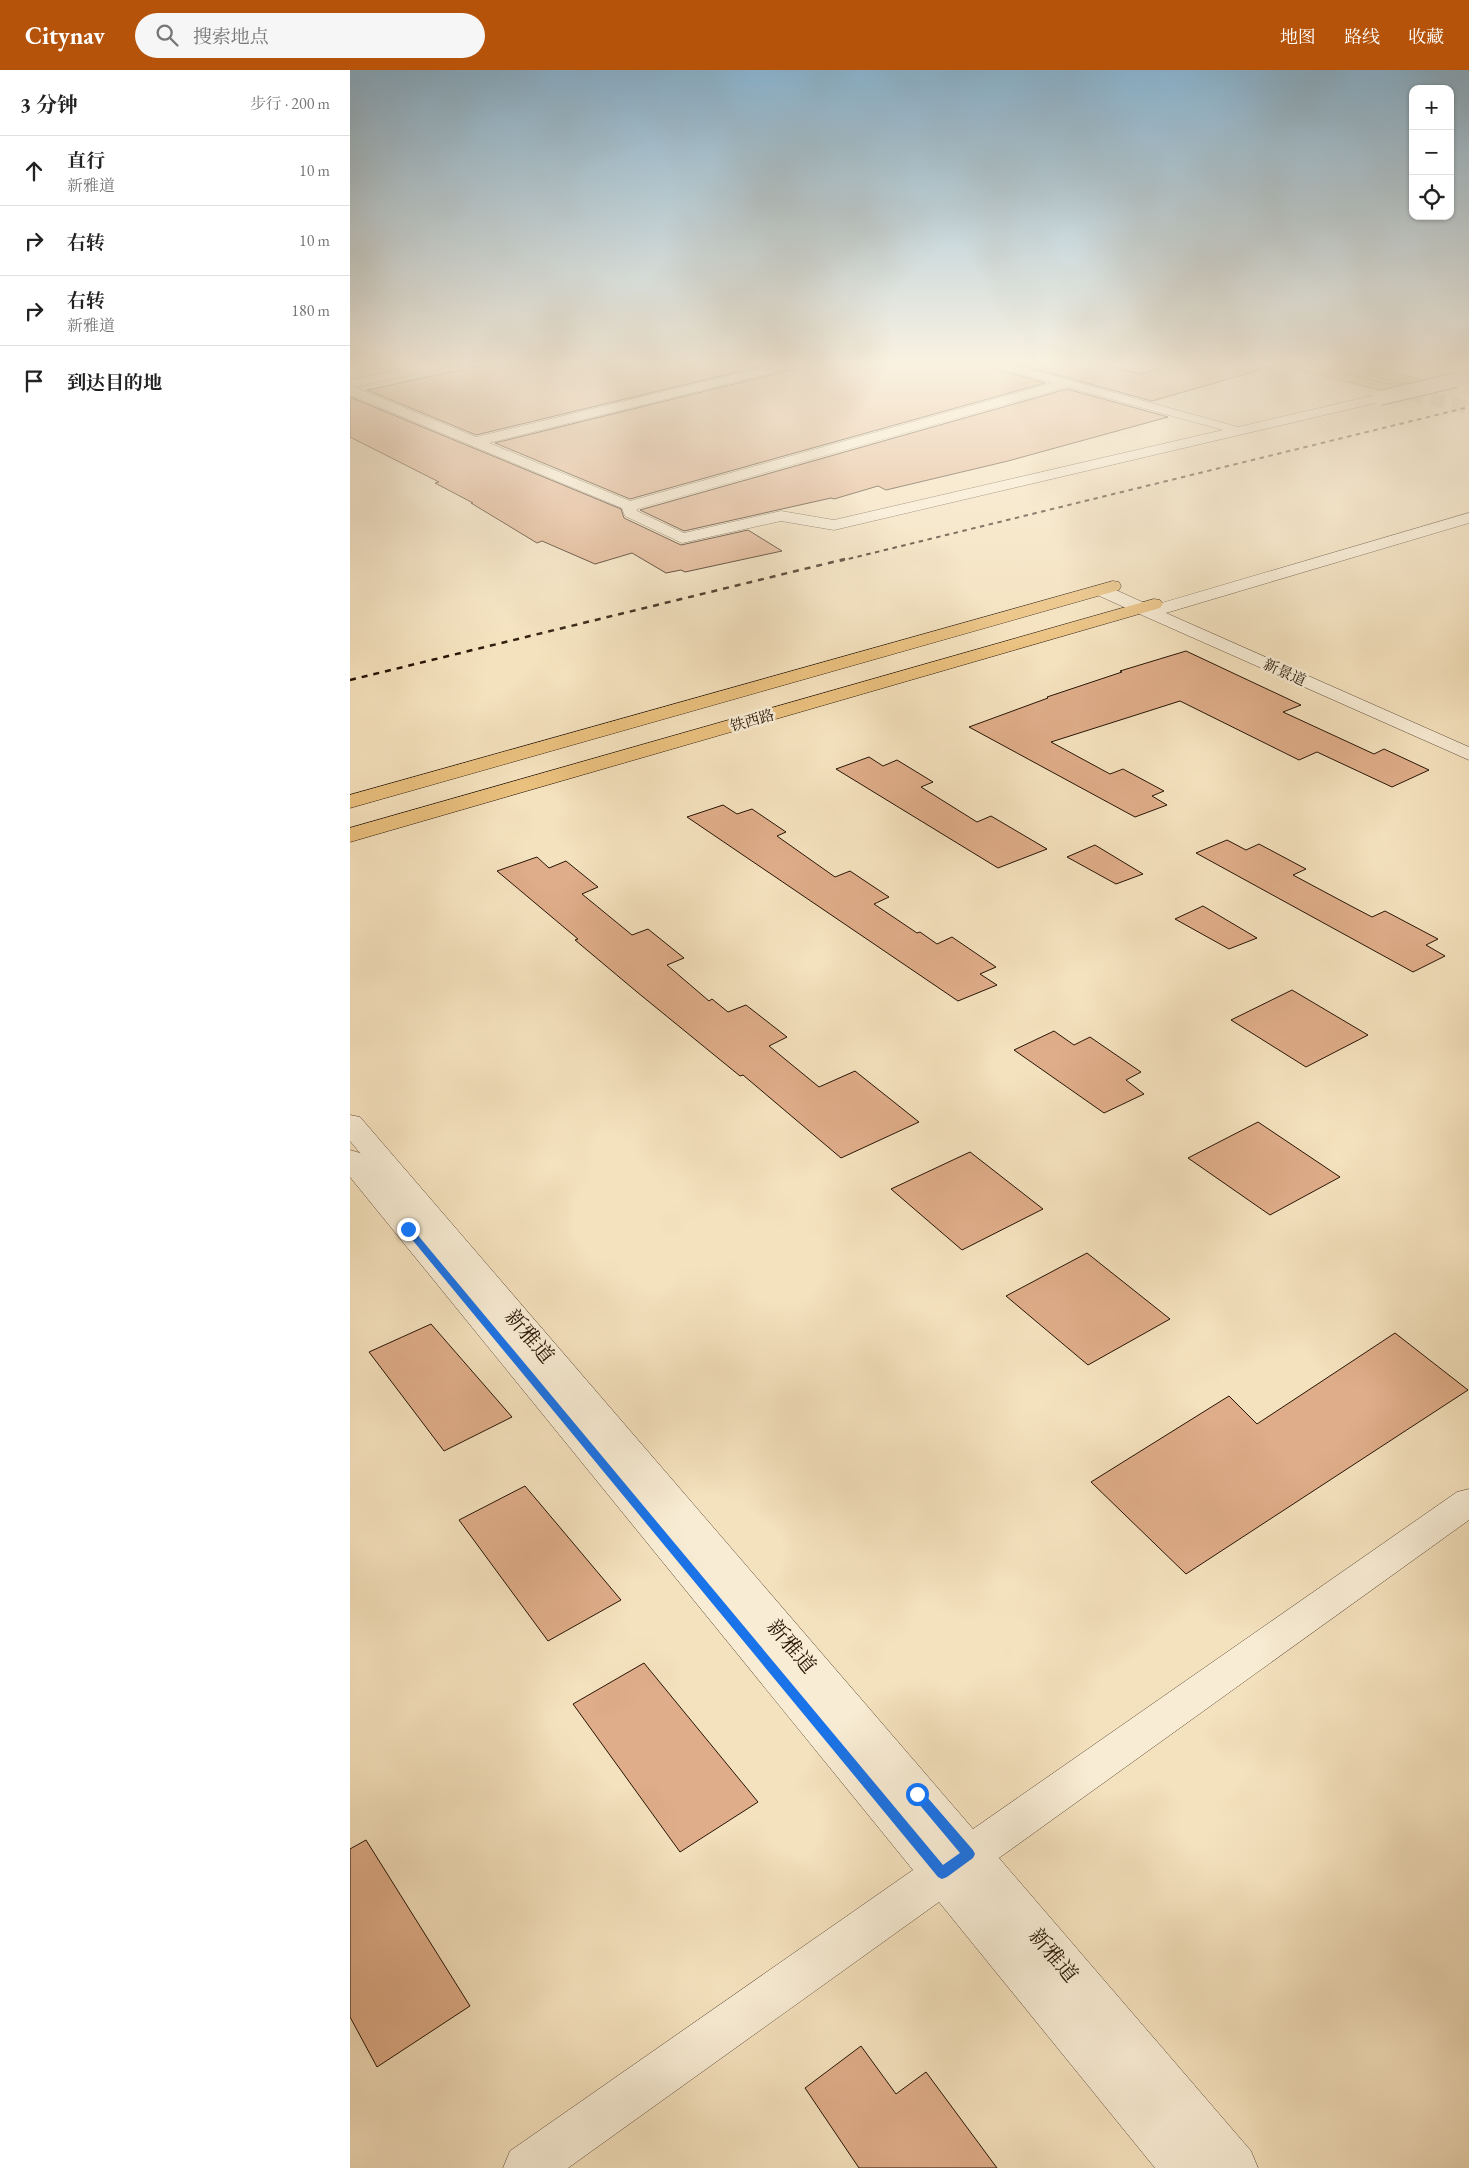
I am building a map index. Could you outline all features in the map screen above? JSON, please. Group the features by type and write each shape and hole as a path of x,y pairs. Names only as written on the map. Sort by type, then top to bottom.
{"main road":[{"name":"铁西路","path":"350,802 1107,588"},
{"name":"铁西路","path":"350,835 1152,608"}],"street":[{"path":"523,462 630,506 787,462"},
{"path":"630,506 630,513 682,538 781,516 834,525 1102,462"},
{"path":"1152,608 1469,518"},
{"name":"新景道","path":"1107,588 1469,754"},
{"name":"新景道","path":"1152,608 1469,743"},
{"name":"新雅道","path":"350,1123 955,1864 1186,2168"},
{"name":"新雅道","path":"350,1159 955,1864 1234,2168"},
{"path":"527,2168 1469,1502"}],"building":[{"path":"399,462 507,462 621,509 624,518 681,545 748,530 782,551 685,572 681,570 666,573 632,553 595,564 542,541 537,543 471,503 473,503 435,483 439,482"},
{"path":"541,462 763,462 630,499"},
{"path":"810,462 1004,462 886,490 878,486 834,499 831,498 684,531 640,510"},
{"path":"1186,651 1301,705 1283,712 1374,754 1384,749 1429,770 1392,787 1317,752 1299,760 1180,701 1051,742 1110,774 1123,769 1164,791 1152,796 1167,805 1135,817 969,727 1047,697 1122,672 1120,671"},
{"path":"869,757 883,766 897,760 933,782 921,787 977,822 991,816 1047,849 998,868 836,769"},
{"path":"723,805 737,814 752,809 786,832 777,836 835,877 850,871 889,897 874,904 917,933 920,932 937,944 952,937 996,967 980,974 997,985 958,1001 687,817"},
{"path":"1227,840 1246,850 1259,844 1306,869 1293,875 1351,906 1372,917 1385,911 1438,939 1426,945 1445,956 1413,972 1196,853"},
{"path":"1095,845 1143,874 1116,884 1067,857"},
{"path":"537,857 549,868 566,861 598,887 582,894 632,935 648,929 684,958 667,965 709,1001 712,999 728,1012 746,1005 787,1037 769,1046 819,1087 855,1071 919,1122 841,1158 743,1075 740,1076 637,992 575,940 578,939 497,871"},
{"path":"1203,906 1257,938 1229,949 1175,919"},
{"path":"1292,990 1368,1035 1306,1067 1231,1020"},
{"path":"1054,1031 1074,1045 1090,1037 1141,1072 1126,1080 1144,1094 1104,1113 1014,1050"},
{"path":"1258,1122 1340,1177 1270,1215 1188,1158"},
{"path":"970,1152 1043,1209 962,1250 891,1189"},
{"path":"1087,1253 1170,1319 1088,1365 1006,1296"},
{"path":"431,1324 512,1417 444,1451 369,1352"},
{"path":"1395,1333 1468,1390 1186,1574 1091,1482 1229,1396 1257,1424"},
{"path":"525,1486 621,1600 548,1641 459,1520"},
{"path":"644,1663 758,1802 680,1852 573,1704"},
{"path":"366,1840 470,2006 377,2067 350,2017 350,1849"},
{"path":"861,2046 896,2094 926,2072 997,2168 859,2168 805,2088"}],"railway":[{"path":"840,561 1245,462"},
{"path":"350,680 845,559"}],"route":[{"path":"408,1229 942,1873 969,1854 917,1794"}]}
